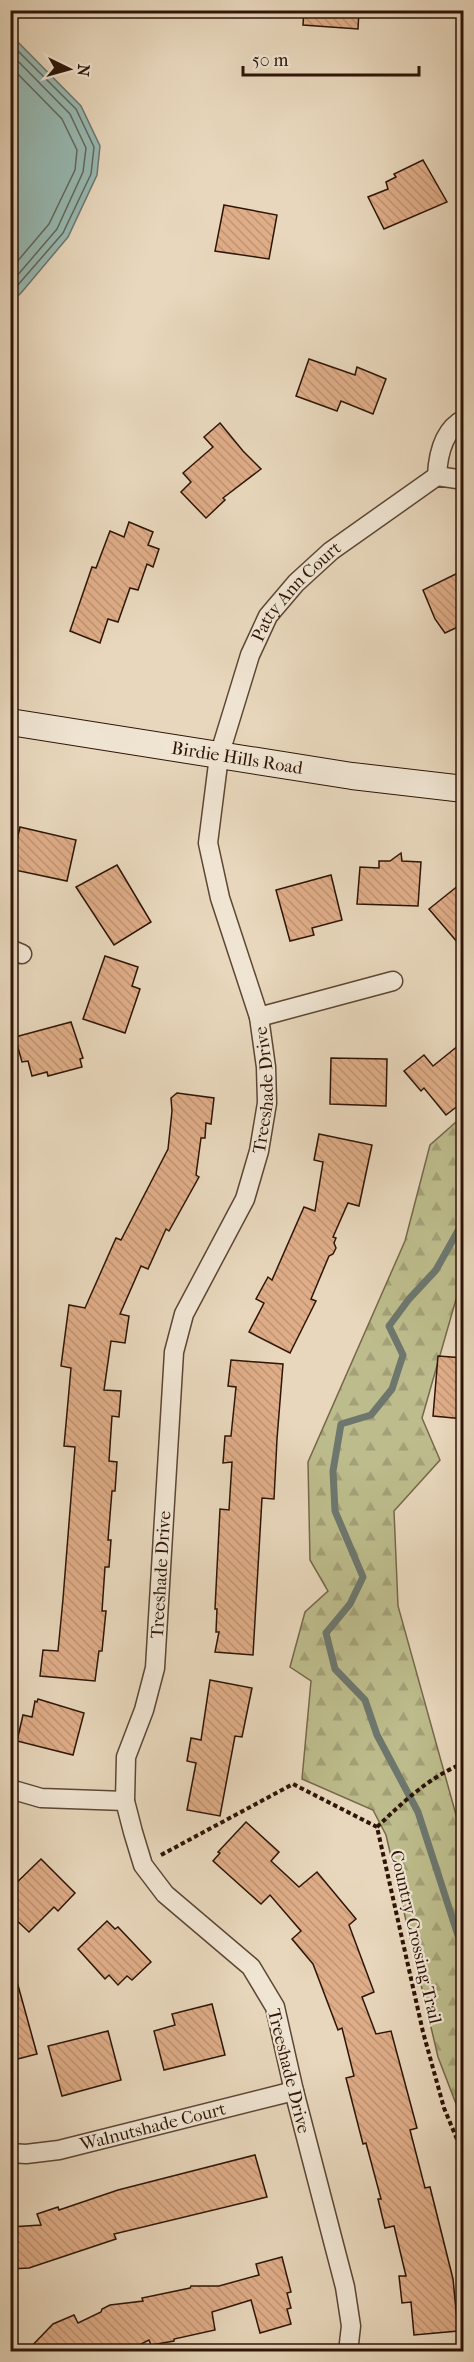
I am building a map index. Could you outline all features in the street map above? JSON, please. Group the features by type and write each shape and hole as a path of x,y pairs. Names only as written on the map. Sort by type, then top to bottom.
{"main road":[{"name":"Birdie Hills Road","path":"10,722 352,776 464,789"}],"street":[{"path":"464,419 447,432 437,460 437,476 464,480"},
{"name":"Patty Ann Court","path":"219,756 250,655 268,616 296,583 331,551 437,476"},
{"name":"Treeshade Drive","path":"219,756 208,843 220,898 259,1017 266,1066 267,1103 260,1151 245,1199 184,1314 174,1352 155,1668 144,1710 126,1757 125,1801 143,1865 165,1894 251,1967 275,2007 294,2091 345,2287 351,2326 348,2352"},
{"path":"259,1017 393,981"},
{"path":"10,1790 41,1798 125,1801"},
{"name":"Walnutshade Court","path":"10,2153 26,2154 59,2150 294,2091"}],"path":[{"path":"143,1865 293,1784 377,1827 405,1800 426,1784 444,1771 464,1763"},
{"name":"Country Crossing Trail","path":"377,1827 423,2032 444,2108 464,2156"}],"green space":[{"path":"463,1116 463,1275 422,1418 440,1460 394,1511 398,1606 463,1840 463,2122 438,2057 386,1835 373,1810 302,1779 311,1681 290,1667 305,1612 328,1591 310,1560 308,1462 405,1241 430,1145"}],"water":[{"path":"10,34 81,106 100,146 97,175 68,237 11,302"}],"building":[{"path":"304,10 359,10 358,29 303,25"},
{"path":"423,160 447,202 384,229 368,197 388,189 386,182 396,177 394,174"},
{"path":"224,205 277,215 269,259 215,251"},
{"path":"309,359 355,375 357,367 386,379 373,414 341,401 337,411 296,396"},
{"path":"220,423 261,469 223,498 225,500 206,518 181,492 191,482 183,473 213,447 204,437"},
{"path":"129,522 153,532 148,545 159,549 153,567 147,564 138,590 130,588 118,622 108,619 100,643 70,631 92,567 96,568 110,531 124,537"},
{"path":"464,570 464,624 445,633 435,619 423,590"},
{"path":"20,827 76,840 67,881 10,869"},
{"path":"401,853 402,861 421,862 418,906 357,904 360,867 379,868 379,861 390,861"},
{"path":"117,865 151,922 114,945 76,887"},
{"path":"331,875 342,920 312,928 314,935 290,941 276,890"},
{"path":"464,881 464,950 429,909"},
{"path":"105,956 138,967 132,986 140,989 125,1033 83,1019"},
{"path":"71,1022 83,1058 80,1059 82,1067 48,1076 47,1072 32,1076 28,1061 22,1062 15,1037"},
{"path":"464,1041 464,1101 446,1115 424,1088 421,1091 404,1071 424,1055 433,1066"},
{"path":"331,1058 387,1059 386,1106 330,1104"},
{"path":"177,1093 214,1098 211,1124 206,1123 205,1138 201,1138 196,1175 199,1177 169,1231 166,1229 148,1269 141,1266 120,1314 129,1316 125,1343 111,1341 104,1390 121,1391 119,1417 112,1416 109,1461 117,1462 108,1540 111,1540 109,1567 105,1567 102,1611 106,1611 102,1651 99,1651 95,1681 40,1676 43,1650 58,1651 75,1447 64,1446 71,1368 61,1366 69,1305 85,1308 116,1238 121,1240 168,1149 171,1098"},
{"path":"319,1134 372,1145 359,1206 348,1203 333,1237 336,1238 334,1243 336,1248 329,1256 311,1299 316,1301 290,1353 249,1332 264,1303 256,1299 268,1277 272,1280 304,1207 315,1211 323,1162 314,1160"},
{"path":"438,1356 464,1358 464,1419 433,1416"},
{"path":"231,1360 283,1364 274,1499 262,1498 253,1655 215,1652 219,1632 216,1632 217,1609 215,1609 220,1509 229,1510 232,1462 223,1463 225,1436 231,1436 236,1387 228,1386"},
{"path":"210,1680 252,1688 242,1737 235,1736 220,1816 187,1810 196,1763 187,1761 191,1738 201,1740"},
{"path":"38,1699 84,1713 73,1755 17,1741 23,1715 32,1717 35,1701 37,1702"},
{"path":"246,1822 279,1852 271,1861 299,1887 317,1872 356,1919 349,1925 374,1992 362,1997 376,2034 391,2031 417,2128 410,2130 425,2188 430,2187 453,2279 458,2331 414,2335 411,2302 402,2303 399,2276 406,2276 394,2226 385,2228 378,2199 381,2199 366,2143 363,2144 346,2078 354,2076 342,2028 338,2030 313,1964 292,1939 301,1931 270,1895 261,1904 213,1861 220,1853 218,1852"},
{"path":"41,1859 75,1893 58,1911 54,1907 29,1932 10,1914 10,1889"},
{"path":"107,1921 115,1929 118,1927 151,1962 132,1980 127,1976 118,1985 109,1975 105,1979 78,1949"},
{"path":"10,1978 16,1978 37,2054 10,2061"},
{"path":"212,2004 225,2055 164,2070 154,2031 175,2025 172,2014"},
{"path":"108,2031 121,2080 62,2096 48,2046"},
{"path":"255,2155 267,2197 114,2234 116,2239 29,2268 10,2269 10,2227 41,2225 37,2214 58,2207 59,2210 118,2190"},
{"path":"282,2257 291,2292 287,2293 291,2308 287,2309 291,2324 260,2333 251,2300 212,2312 215,2330 174,2339 174,2341 151,2345 149,2340 125,2352 26,2352 53,2324 74,2315 78,2323 110,2305 143,2301 142,2298 191,2286 219,2286 259,2275 256,2264"}],"waterway":[{"path":"464,1220 436,1270 409,1299 389,1326 403,1355 392,1389 371,1415 341,1424 333,1471 335,1511 363,1577 350,1604 326,1633 335,1669 365,1700 377,1735 418,1812 464,1954"}]}
